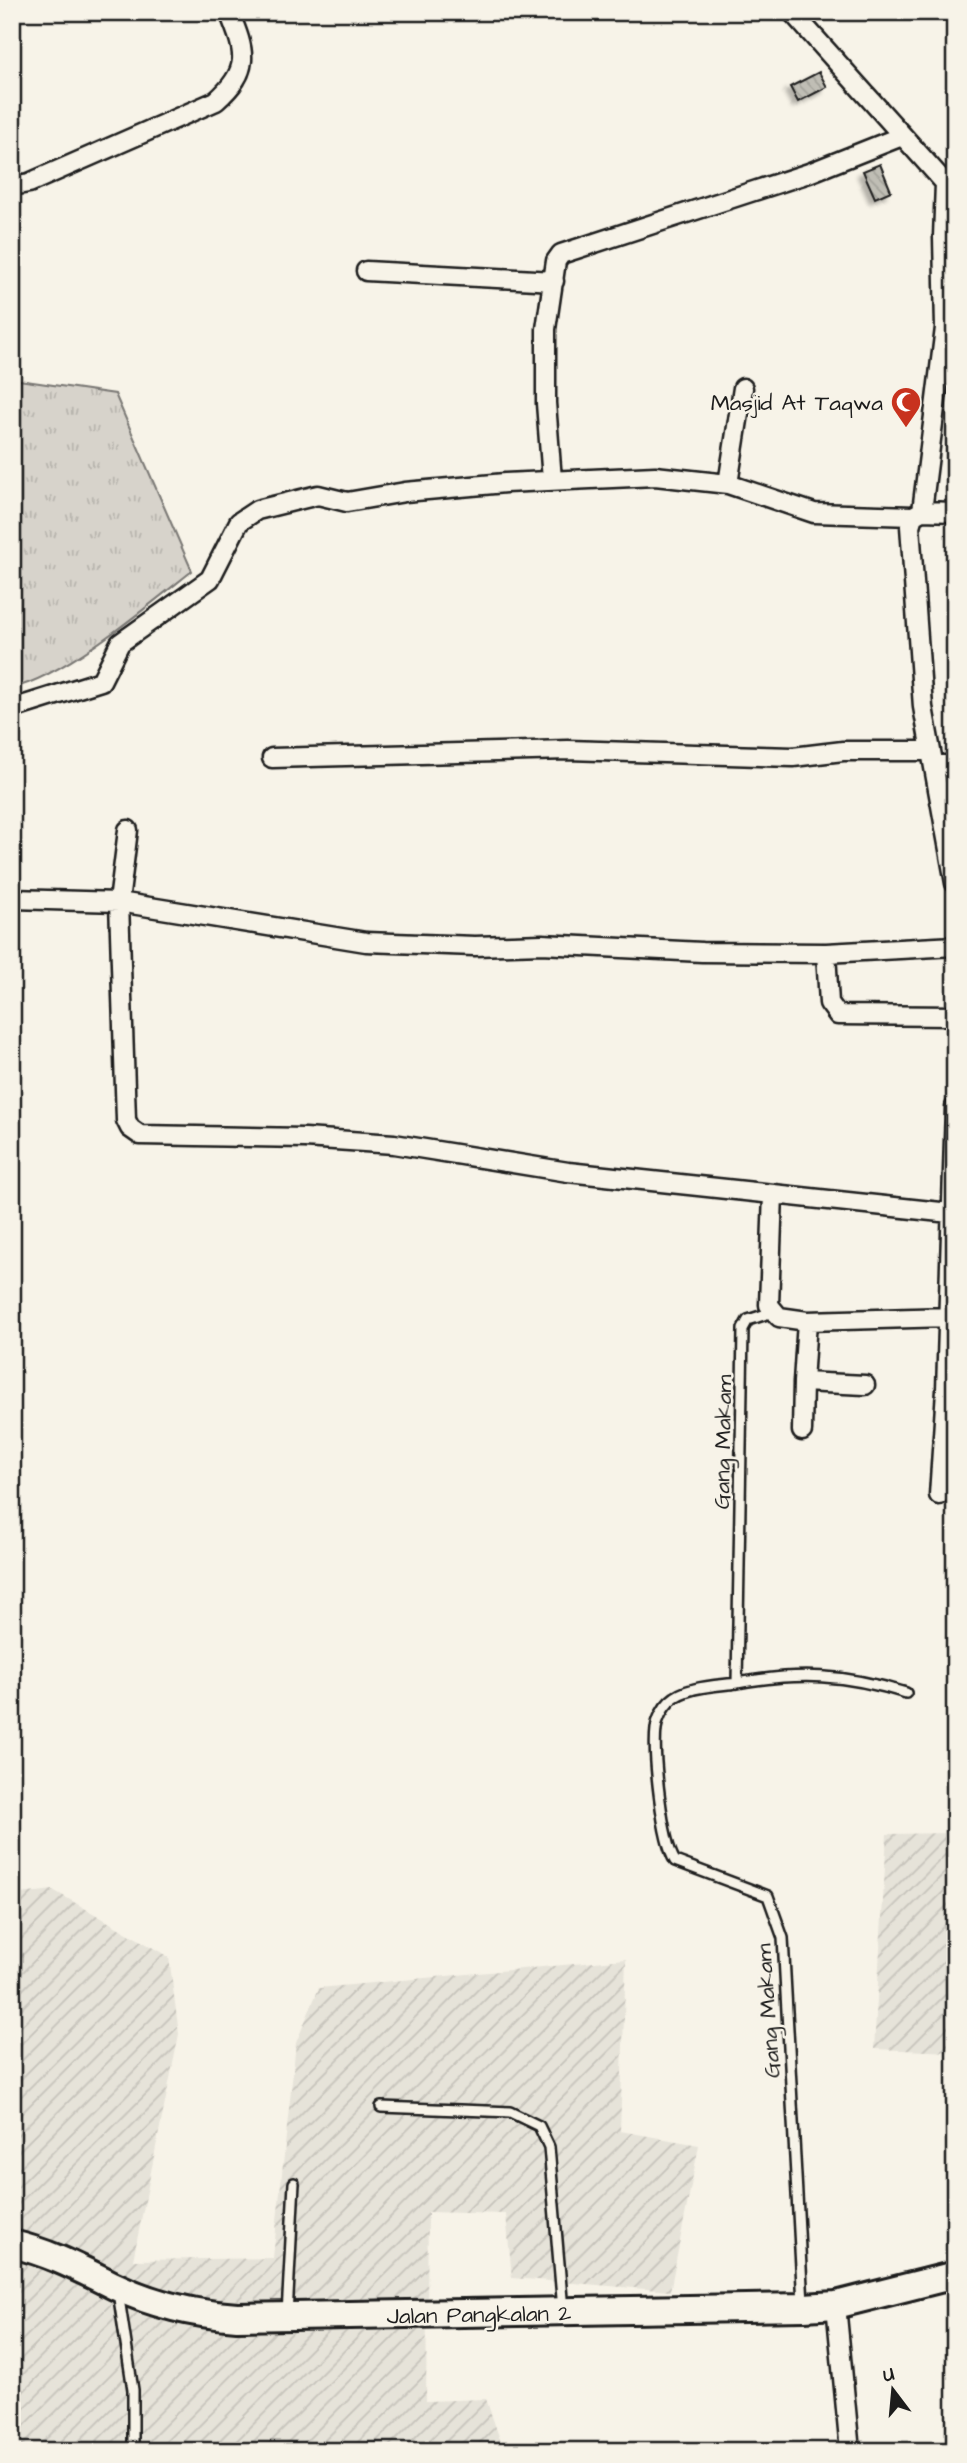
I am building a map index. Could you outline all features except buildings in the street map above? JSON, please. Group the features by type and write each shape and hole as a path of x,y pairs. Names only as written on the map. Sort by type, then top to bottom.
{"street":[{"path":"12,186 29,183 216,101 234,85 244,56 229,12"},
{"path":"792,12 902,136 950,184 943,237 945,328 918,513 910,526 915,618 933,758 955,883"},
{"path":"552,480 546,403 546,330 556,261 570,249 809,173 902,136"},
{"path":"366,271 554,281"},
{"path":"727,484 743,388"},
{"path":"12,709 101,681 120,643 209,579 239,522 257,510 318,495 347,502 405,492 552,480 655,476 727,484 814,513 955,512"},
{"path":"272,758 568,750 793,757 843,751 933,758 955,765"},
{"path":"128,830 119,902 127,1120 130,1128 139,1135 304,1138 394,1144 568,1172 950,1213"},
{"path":"12,899 119,902 366,942 475,946 542,944 639,951 826,953 955,946"},
{"path":"826,953 829,1003 838,1014 955,1016"},
{"path":"939,1495 950,1389 949,1317 953,1265 950,1213 955,1107"},
{"path":"773,1195 768,1268 769,1305 779,1317 807,1321 949,1317"},
{"path":"802,1431 807,1321"},
{"path":"803,1382 865,1385"},
{"name":"Jalan Pangkalan 2","path":"12,2244 39,2250 82,2268 117,2287 197,2314 287,2317 836,2305 955,2275"},
{"path":"836,2305 850,2451"}],"lane":[{"name":"Gang Makam","path":"774,1312 748,1320 743,1329 737,1683 679,1694 670,1701 656,1726 655,1749 667,1846 675,1861 768,1896 783,1938 804,2307"},
{"path":"737,1683 806,1674 862,1679 906,1693"},
{"path":"381,2107 510,2112 539,2126 549,2147 563,2313"},
{"path":"287,2317 294,2183"},
{"path":"117,2287 133,2390 133,2451"}],"shaded area":[{"path":"955,1453 955,1695 950,1691"},
{"path":"955,1833 955,2052 874,2049 887,1834"},
{"path":"53,1890 169,1957 179,2034 133,2260 273,2258 296,2043 319,1988 626,1959 620,2131 699,2145 670,2291 512,2278 506,2214 428,2212 426,2401 486,2399 504,2451 12,2451 12,2386 24,2315 12,2312 12,1895"}],"green space":[{"path":"12,379 115,394 192,571 81,655 33,681 12,688"}],"place":[{"name":"Masjid At Taqwa","path":"906,429"}]}
